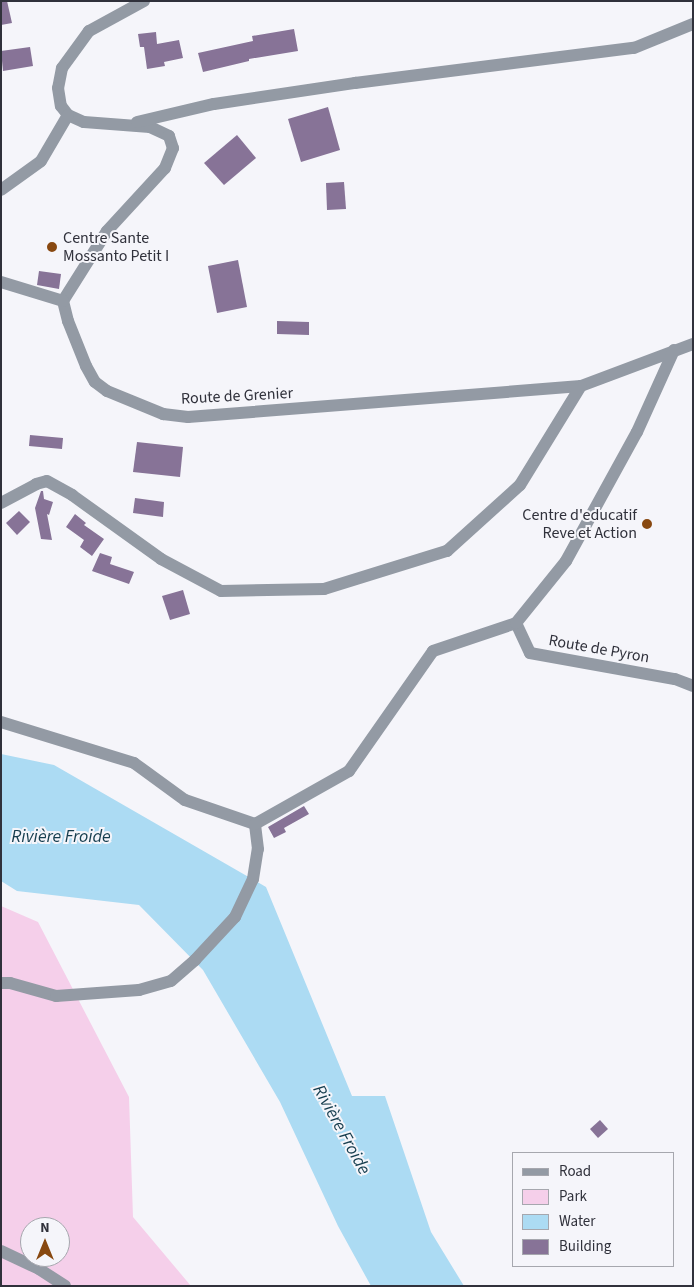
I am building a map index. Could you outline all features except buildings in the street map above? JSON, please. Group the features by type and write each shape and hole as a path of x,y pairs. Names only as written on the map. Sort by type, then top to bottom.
{"street":[{"path":"1,282 64,301 107,231 165,168 173,148 169,136 161,130 125,124 84,122 68,115 61,106 58,88 62,68 89,31 144,1"},
{"path":"125,124 214,104 354,83 634,48 693,24"},
{"path":"1,190 41,160 68,115"},
{"name":"Route de Grenier","path":"64,301 74,337 94,382 107,391 172,415 188,418 580,386 693,344"},
{"path":"1,722 134,763 185,800 255,824 348,772 433,651 516,623 566,561 637,432 674,350"},
{"path":"1,503 47,481 72,495 161,559 221,591 324,589 448,551 520,484 580,386"},
{"name":"Route de Pyron","path":"516,623 530,653 675,679 693,686"},
{"path":"1,983 10,983 56,996 138,990 171,981 195,960 235,917 253,878 258,848 255,824"},
{"path":"1,1251 39,1269 65,1286"}],"green space":[{"path":"1,906 38,922 129,1097 133,1217 191,1286 1,1286"}],"water":[{"name":"Rivière Froide","path":"1,754 54,765 266,887 352,1096 385,1096 431,1232 464,1286 371,1286 338,1226 280,1102 203,970 139,905 17,891 1,881"}],"place":[{"name":"Centre Sante Mossanto Petit I","path":"52,247"},
{"name":"Centre d'educatif Reve et Action","path":"647,524"}]}
